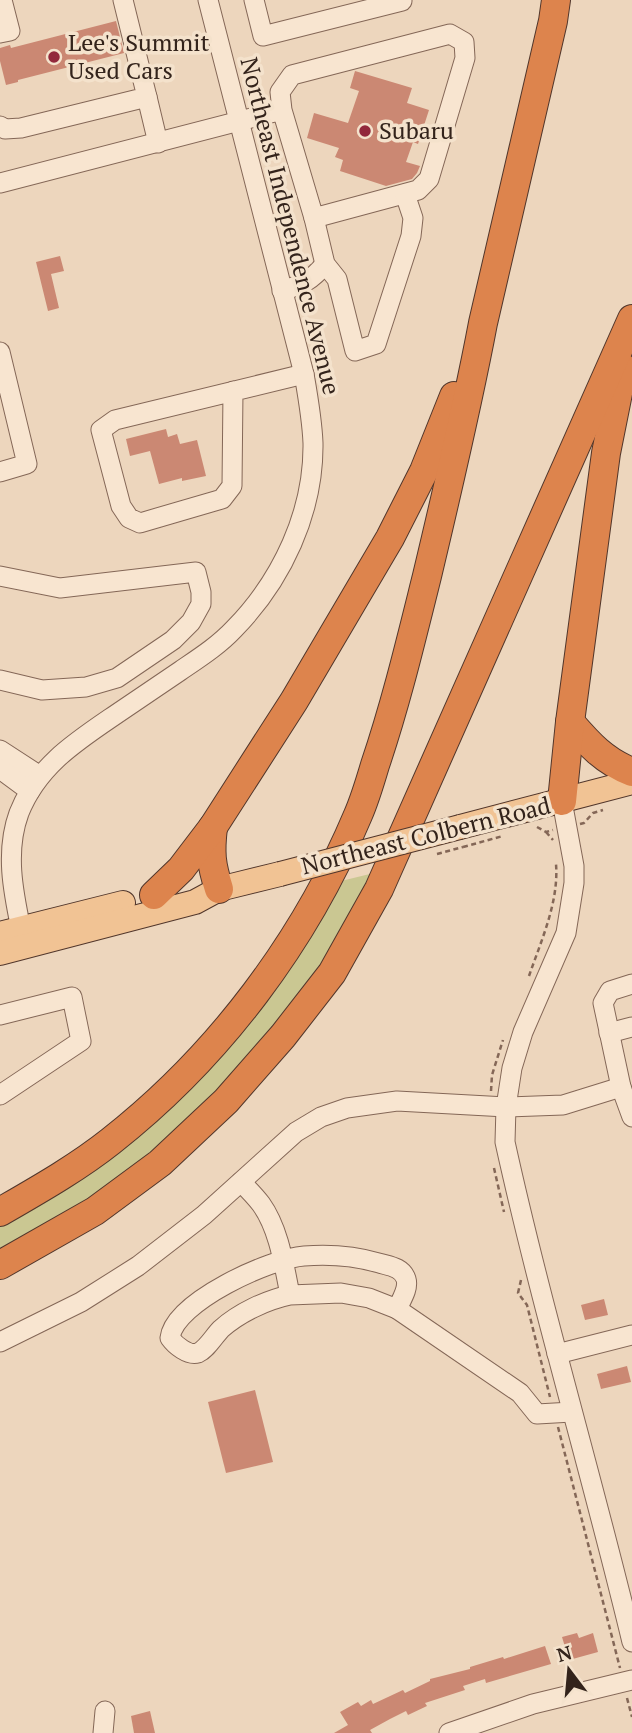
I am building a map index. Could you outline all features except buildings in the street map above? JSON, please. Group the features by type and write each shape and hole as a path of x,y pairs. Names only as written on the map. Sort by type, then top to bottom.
{"highway":[{"path":"0,1212 47,1185 111,1141 210,1048 256,995 308,915 336,864 359,813 407,660 556,0"},
{"path":"154,895 181,869 213,827 294,701 395,527 424,471 450,408 494,277"},
{"path":"0,1265 95,1211 160,1163 226,1101 283,1037 332,973 379,889 632,319"},
{"path":"565,814 570,722 606,453 632,334"},
{"path":"570,722 594,750 617,766 632,772"},
{"path":"213,827 210,852 219,890"}],"main road":[{"name":"Northeast Colbern Road","path":"0,953 195,902 219,890 280,874 565,814 632,782"},
{"name":"Northeast Colbern Road","path":"10,931 193,887 219,890"}],"street":[{"path":"0,33 10,31 2,0"},
{"path":"123,0 158,143"},
{"name":"Northeast Independence Avenue","path":"10,931 13,836 19,814 35,783 57,757 208,652 234,630 276,576 293,543 304,510 313,445 304,374 208,0"},
{"path":"254,0 263,36 403,0"},
{"path":"314,218 418,190 429,179 465,58 464,42 450,34 292,75 280,92 282,110 325,264 337,279 355,351 376,344 411,236 413,218 405,194"},
{"path":"0,125 5,129 21,128 147,97"},
{"path":"0,183 282,110"},
{"path":"282,291 313,278 325,264"},
{"path":"0,352 27,464 0,472"},
{"path":"233,391 232,486 222,499 140,523 129,518 121,506 101,430 115,420 233,391 304,374"},
{"path":"0,576 60,588 195,572 201,592 201,604 191,622 173,640 117,678 86,687 42,690 0,680"},
{"path":"0,750 35,783"},
{"path":"0,769 35,783"},
{"path":"565,814 574,866 566,933 523,1032 512,1068 506,1107 505,1142 572,1412 624,1569 632,1642"},
{"path":"632,984 610,991 603,1003 621,1087 632,1117"},
{"path":"0,1015 72,998 80,1041 0,1095"},
{"path":"609,1033 632,1027"},
{"path":"0,1342 81,1302 138,1266 204,1216 296,1132 321,1117 347,1108 397,1101 506,1107 563,1105 621,1087"},
{"path":"242,1182 261,1204 272,1225 284,1261 290,1295"},
{"path":"397,1309 407,1281 403,1273 396,1268 345,1256 301,1256 238,1276 197,1302 174,1326 170,1338 189,1353 195,1354 223,1327 253,1308 290,1295 341,1293 369,1298 397,1309 520,1393 537,1414 572,1412"},
{"path":"557,1354 632,1335"},
{"path":"449,1733 533,1704 632,1680"},
{"path":"103,1733 105,1711"}],"path":[{"path":"537,827 546,832 565,814 584,823 593,813 606,809"},
{"path":"462,837 512,834"}],"shaded area":[{"path":"378,872 342,937 273,1037 130,1177 0,1257 0,1222 91,1165 337,882"}],"place":[{"name":"Lee's Summit Used Cars","path":"54,57"},
{"name":"Subaru","path":"365,131"}]}
